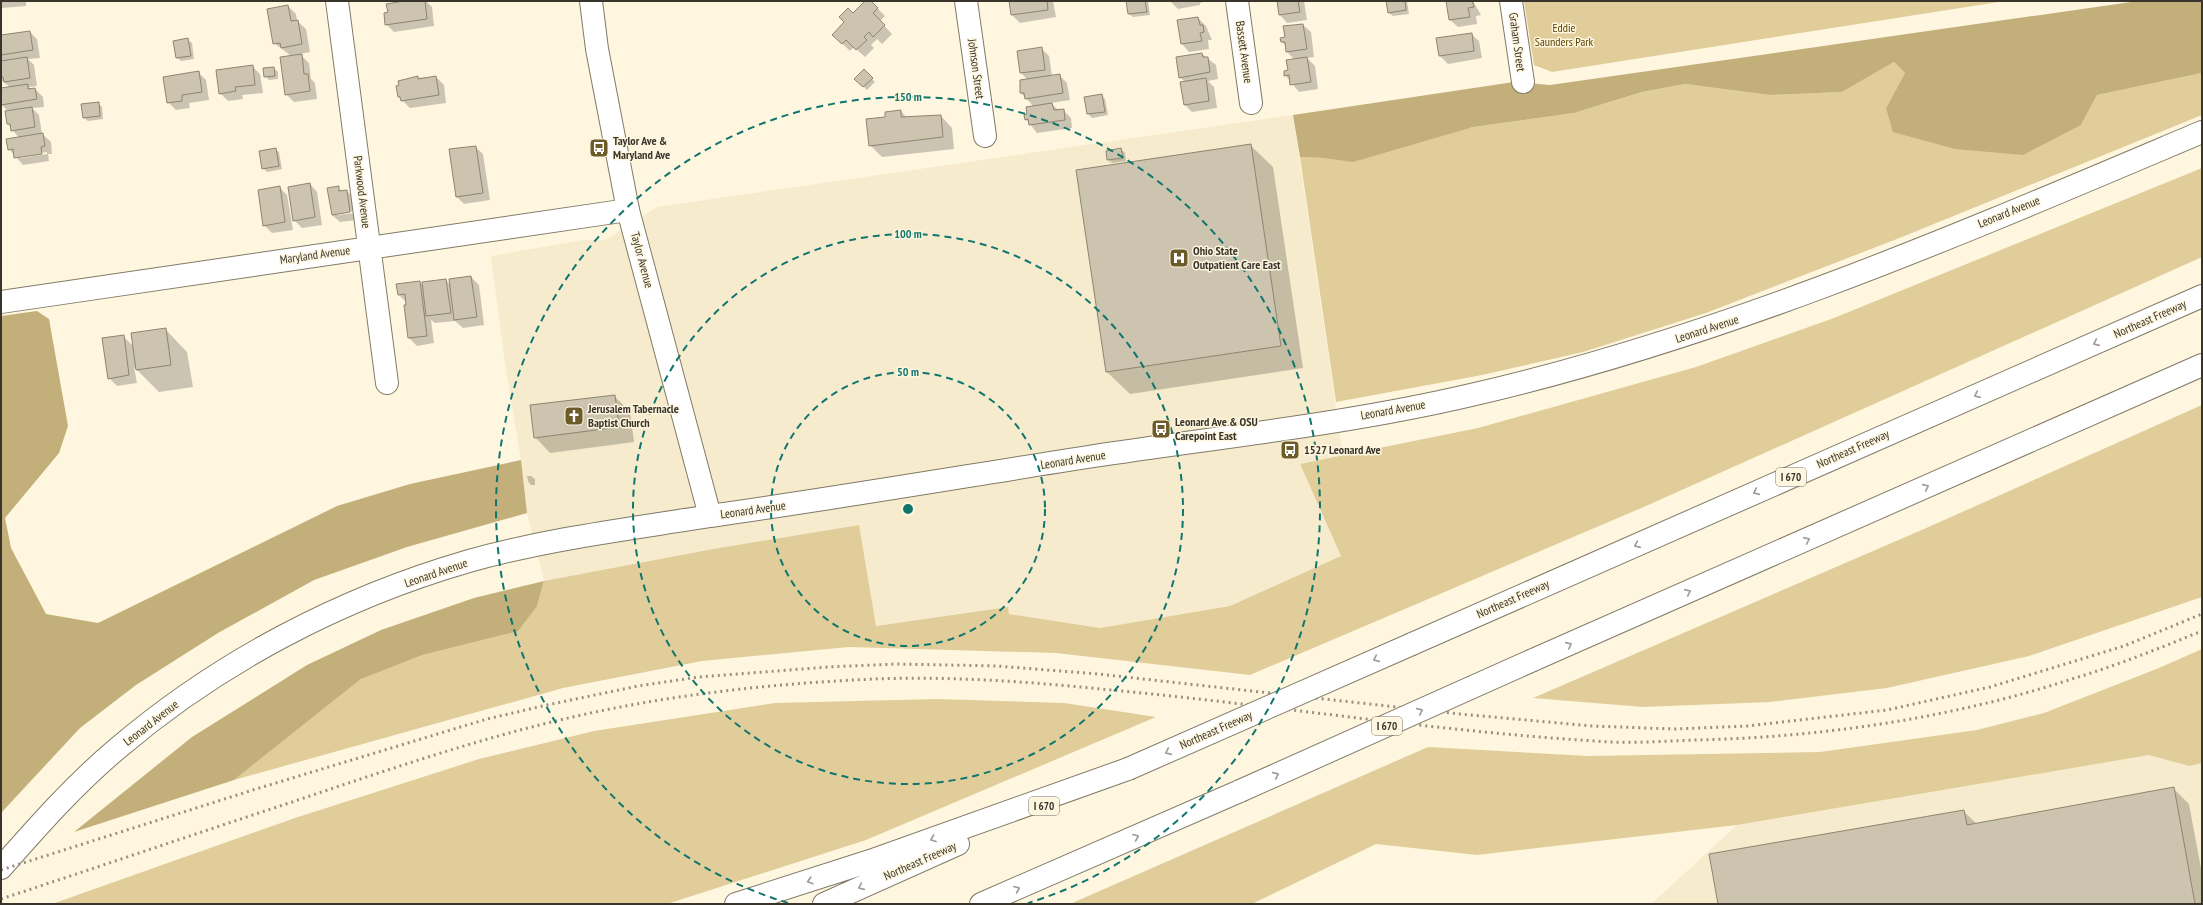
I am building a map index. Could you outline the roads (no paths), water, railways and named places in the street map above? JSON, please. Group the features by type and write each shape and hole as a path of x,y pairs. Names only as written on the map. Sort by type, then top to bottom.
{"main road":[{"name":"Parkwood Avenue","path":"337,1 387,383"},
{"name":"Taylor Avenue","path":"591,1 597,48 628,210 710,516"},
{"name":"Johnson Street","path":"966,1 985,136"},
{"name":"Bassett Avenue","path":"1237,1 1251,103"},
{"name":"Graham Street","path":"1511,1 1523,82"},
{"name":"Leonard Avenue","path":"1,868 71,791 117,749 181,699 273,642 349,604 434,573 510,551 553,541 1343,419 1470,395 1545,376 1662,343 1806,294 2202,132"},
{"name":"Maryland Avenue","path":"1,302 628,210"},
{"name":"Northeast Freeway","path":"824,904 2202,296"},
{"name":"I 670","path":"981,904 1240,791 2202,364"},
{"path":"736,904 870,861 1128,769"}],"railway":[{"path":"1,870 256,789 487,719 638,686 699,677 828,667 896,664 997,666 1098,674 1460,714 1592,726 1674,729 1747,726 1887,710 1990,687 2124,646 2202,614"},
{"path":"1,899 376,774 490,738 566,718 705,693 773,686 874,679 934,678 993,680 1052,684 1172,696 1534,737 1608,742 1745,738 1840,730 1888,723 1982,704 2029,692 2091,673 2202,631"}],"place":[{"name":"Taylor Ave & Maryland Ave","path":"599,148"},
{"name":"Ohio State Outpatient Care East","path":"1179,258"},
{"name":"Jerusalem Tabernacle Baptist Church","path":"574,416"},
{"name":"Leonard Ave & OSU Carepoint East","path":"1161,429"},
{"name":"1527 Leonard Ave","path":"1290,450"}],"park label":[{"name":"Eddie Saunders Park","path":"1564,35"}]}
